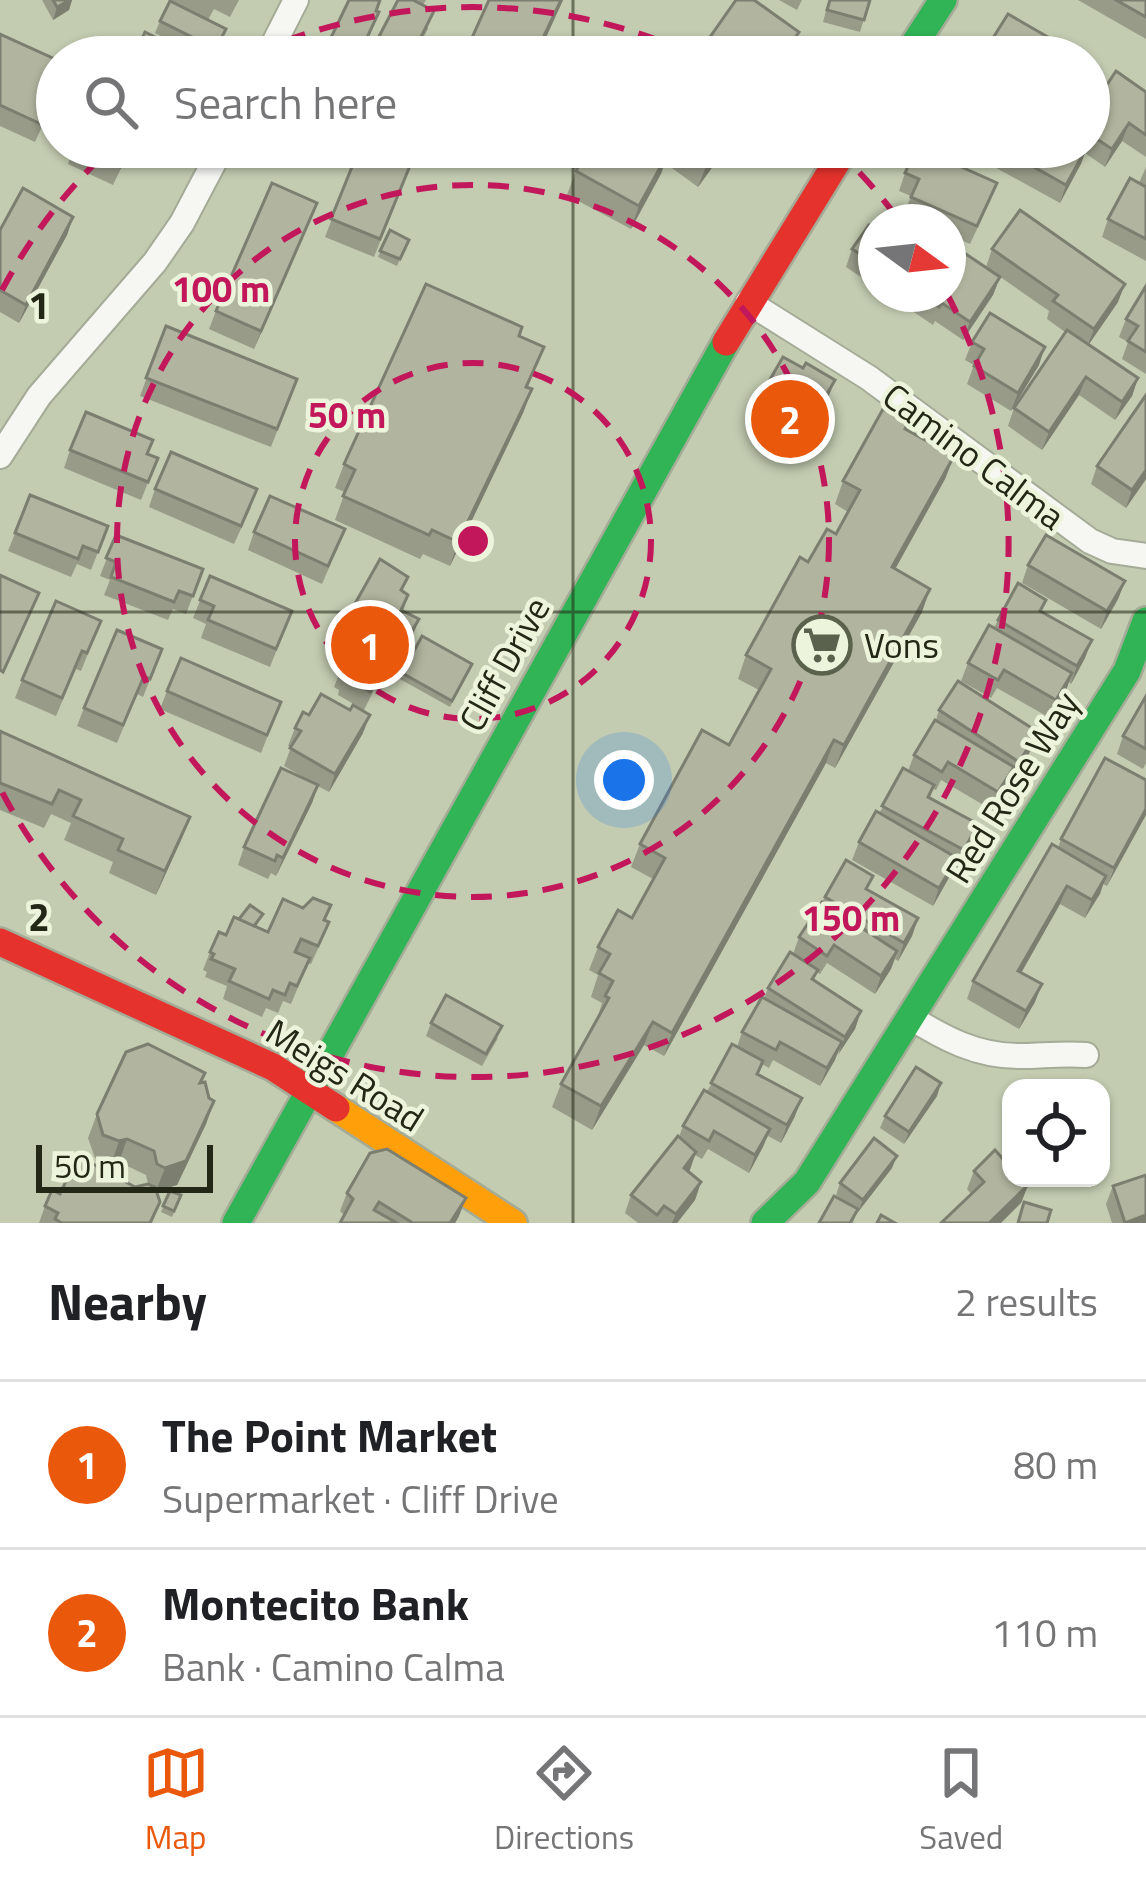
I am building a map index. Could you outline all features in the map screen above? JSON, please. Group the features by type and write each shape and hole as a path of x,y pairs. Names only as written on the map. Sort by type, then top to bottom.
{"main road":[{"path":"920,36 944,0"},
{"name":"Cliff Drive","path":"236,1223 748,302 833,168"},
{"name":"Red Rose Way","path":"765,1223 807,1182 1127,671 1146,621"},
{"name":"Meigs Road","path":"0,942 273,1067 513,1223"}],"street":[{"path":"278,36 296,0"},
{"path":"0,456 38,396 155,262 211,168"},
{"name":"Camino Calma","path":"748,302 869,378 1090,542 1146,556"},
{"path":"910,1017 975,1051 1015,1056 1086,1054"}],"building":[{"path":"349,0 380,0 368,36 332,36"},
{"path":"398,0 413,0 434,11 422,36 379,36"},
{"path":"489,0 561,0 544,36 473,36"},
{"path":"736,0 754,0 799,32 796,36 711,36"},
{"path":"830,0 870,0 864,20 827,10"},
{"path":"1116,0 1146,0 1146,17"},
{"path":"170,1 226,29 222,36 190,36 160,21"},
{"path":"1008,14 1046,36 994,36"},
{"path":"0,34 36,50 36,122 0,105"},
{"path":"1116,71 1146,92 1146,135 1129,123 1112,149 1110,148 1110,80"},
{"path":"352,168 409,168 380,239 331,219"},
{"path":"578,168 660,168 639,206"},
{"path":"907,168 964,168 997,183 977,226 966,221 966,204 927,204 911,197 919,179 905,173"},
{"path":"1036,168 1075,168 1066,185"},
{"path":"1130,178 1146,187 1146,239 1108,219"},
{"path":"272,183 317,203 261,331 216,311"},
{"path":"23,188 73,217 26,305 0,290 0,230"},
{"path":"1020,210 1125,284 1094,329 1053,301 1058,295 992,249"},
{"path":"390,230 409,240 400,259 380,251"},
{"path":"966,254 1000,277 970,322 955,312 966,312"},
{"path":"426,284 522,327 519,336 544,347 526,387 532,389 458,542 432,530 429,535 343,496 355,470 344,464"},
{"path":"1146,286 1146,352 1128,341 1138,326 1126,319"},
{"path":"990,313 1045,347 1018,393 974,366 984,349 972,342"},
{"path":"166,326 297,379 277,429 146,378"},
{"path":"1067,330 1138,378 1122,402 1086,377 1049,432 1014,408"},
{"path":"783,357 803,368 806,363 835,380 802,437 773,420 776,413 757,402"},
{"path":"1146,395 1146,470 1132,490 1097,466"},
{"path":"883,409 908,423 905,429 954,456 892,567 930,589 844,745 834,740 672,1033 653,1022 601,1106 561,1084 609,998 605,996 613,981 599,973 610,954 598,947 618,910 632,918 665,858 640,844 702,730 729,745 771,669 746,655 800,557 808,562 827,529 836,534 860,490 843,481"},
{"path":"86,412 153,440 147,454 158,458 148,482 70,450"},
{"path":"171,452 257,489 241,526 155,489"},
{"path":"30,495 108,526 98,552 83,546 78,559 15,533"},
{"path":"270,496 345,529 328,566 254,532"},
{"path":"116,535 203,569 193,596 179,591 174,602 111,577 116,562 106,558"},
{"path":"1046,535 1125,581 1107,611 1028,565"},
{"path":"380,559 408,577 401,590 408,595 401,610 419,619 386,675 381,672 370,692 344,677 346,672 340,669 355,644 338,634"},
{"path":"0,575 39,593 3,672 0,670"},
{"path":"210,576 292,611 276,649 208,620 214,606 200,600"},
{"path":"1018,583 1046,600 1040,611 1092,640 1077,666 998,620"},
{"path":"56,601 101,621 62,698 22,680"},
{"path":"989,625 1072,673 1056,700 1004,670 998,680 968,663"},
{"path":"117,630 162,649 150,679 144,676 123,725 84,708"},
{"path":"422,636 472,664 452,701 402,673"},
{"path":"181,658 281,702 267,735 167,691"},
{"path":"958,681 1038,732 1019,762 939,710"},
{"path":"321,694 370,715 335,774 290,748 301,731 295,728 303,712 309,715"},
{"path":"1146,696 1146,749 1123,736"},
{"path":"935,720 1014,767 998,792 948,762 942,772 914,755"},
{"path":"0,731 190,817 165,871 118,850 123,839 73,816 81,800 59,790 52,804 0,783"},
{"path":"1105,758 1146,780 1146,809 1114,868 1061,839"},
{"path":"281,768 318,785 283,858 277,855 275,861 244,847"},
{"path":"903,768 934,785 928,797 978,824 964,850 882,806"},
{"path":"876,811 957,858 939,888 859,842"},
{"path":"1052,844 1106,876 1092,900 1067,886 1018,971 1042,984 1026,1011 973,981"},
{"path":"846,860 873,876 866,889 918,918 904,943 825,897"},
{"path":"313,898 331,905 324,920 329,922 318,946 301,939 295,952 310,958 297,986 290,983 285,995 273,990 269,999 229,981 235,969 211,959 219,932 226,935 234,917 268,932 283,899 303,908"},
{"path":"822,902 897,951 881,976 834,945 827,956 799,937"},
{"path":"250,905 263,914 254,926 239,919"},
{"path":"790,952 818,970 812,979 861,1011 845,1037 768,988"},
{"path":"446,995 502,1026 486,1054 431,1023"},
{"path":"762,997 842,1042 827,1068 780,1042 776,1050 742,1032"},
{"path":"148,1044 205,1073 200,1083 205,1082 214,1101 186,1161 165,1168 157,1164 154,1151 103,1135 97,1114 126,1052"},
{"path":"732,1044 763,1061 757,1074 802,1098 787,1125 711,1083"},
{"path":"916,1067 941,1083 909,1132 885,1116"},
{"path":"704,1090 770,1129 755,1155 714,1131 709,1141 683,1126"},
{"path":"678,1136 696,1152 684,1168 701,1182 676,1214 664,1206 657,1215 631,1195"},
{"path":"874,1138 897,1156 863,1200 840,1183"},
{"path":"387,1149 466,1198 450,1223 413,1223 379,1202 374,1210 397,1223 340,1223 353,1199 347,1193 370,1153"},
{"path":"995,1150 1002,1158 1002,1187 1026,1187 989,1223 941,1223 984,1182 974,1171"},
{"path":"78,1156 135,1187 155,1187 160,1202 150,1223 62,1223 55,1219 58,1213 45,1206 52,1190 60,1194"},
{"path":"1146,1175 1146,1215 1125,1223 1113,1186"},
{"path":"170,1191 181,1195 174,1211 163,1206"},
{"path":"834,1196 858,1209 850,1223 819,1223"},
{"path":"1024,1202 1051,1210 1047,1223 1018,1223"}],"traffic: fast":[{"path":"920,36 943,0"},
{"path":"236,1223 726,342"},
{"path":"765,1223 807,1182 1127,671 1146,621"}],"traffic: slow":[{"path":"336,1108 513,1223"}],"traffic: jam":[{"path":"726,342 833,168"},
{"path":"0,942 273,1067 336,1108"}],"place":[{"name":"Montecito Bank","path":"790,419"},
{"name":"The Point Market","path":"370,645"},
{"name":"Vons","path":"822,645"}]}
